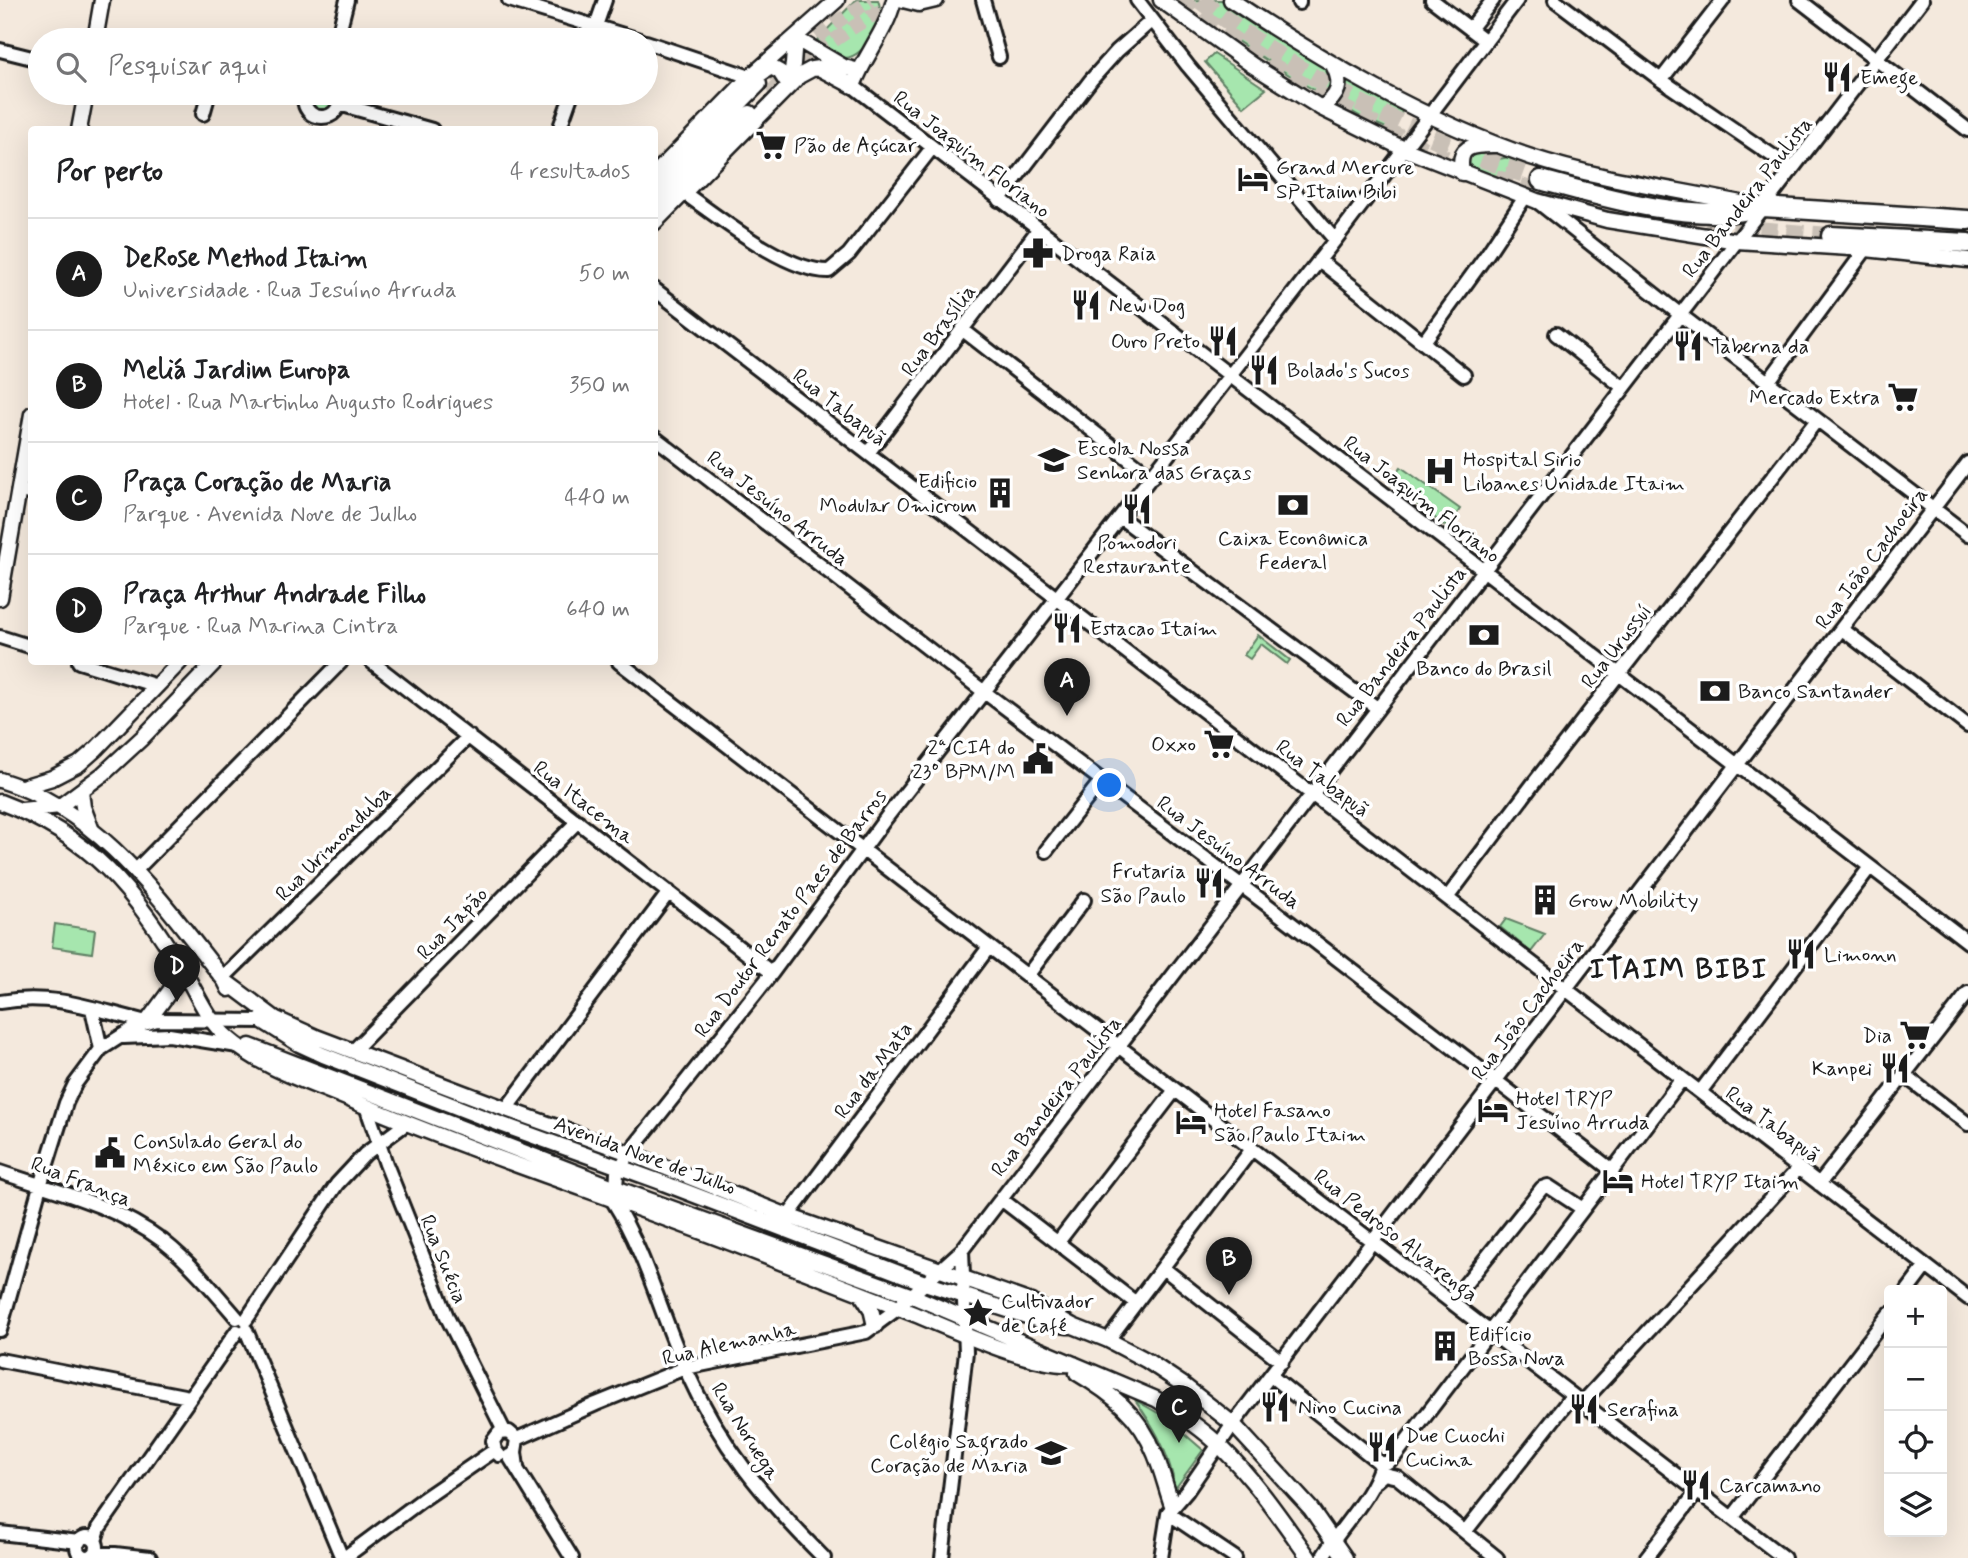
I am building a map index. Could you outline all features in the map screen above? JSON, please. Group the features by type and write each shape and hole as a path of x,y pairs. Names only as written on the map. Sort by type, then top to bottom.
{"highway":[{"path":"1541,180 1644,205 1705,213 1739,213 1763,207 1968,220"},
{"path":"1831,236 1968,243"}],"main road":[{"path":"99,28 102,0"},
{"path":"658,203 759,85 795,38 837,0"},
{"path":"658,219 806,72 819,68 853,86 883,31 894,0"},
{"path":"903,0 919,4 936,0"},
{"path":"1231,0 1333,65 1498,145 1568,167 1763,207"},
{"path":"1162,1 1252,65 1321,108 1404,149 1531,199 1607,220 1737,241 1866,249 1968,260"},
{"path":"795,38 845,67 859,71"},
{"path":"789,86 795,38"},
{"path":"1321,108 1339,90 1338,74 1333,65"},
{"path":"759,85 758,76 771,67 780,72 789,86"},
{"path":"658,172 759,85"},
{"path":"658,186 759,85"},
{"path":"80,126 84,105"},
{"path":"1462,173 1461,159 1466,149 1476,145 1498,145"},
{"path":"0,598 25,492 28,459"},
{"path":"22,787 52,778 79,764 177,665"},
{"path":"22,810 60,806 81,791 142,738 212,665"},
{"name":"Avenida Nove de Julho","path":"0,780 22,787 60,806 91,829 136,870 237,998 262,1021 299,1044 495,1122 925,1283 1048,1323 1073,1326"},
{"path":"81,791 83,807 91,829"},
{"name":"Avenida Nove de Julho","path":"0,802 22,810 67,835 100,859 126,888 184,972 211,1020 238,1046 273,1067 407,1123 910,1295 1069,1365 1156,1399 1189,1420 1244,1470 1309,1558"},
{"path":"147,1022 184,972"},
{"name":"Avenida Nove de Julho","path":"224,980 276,1019 353,1051 629,1153 788,1216 1031,1303 1073,1326 1108,1340 1155,1366 1233,1424 1287,1481 1345,1558"},
{"name":"Avenida Nove de Julho","path":"238,1046 253,1047 270,1053 425,1115 615,1194 635,1209 1033,1359 1069,1365"},
{"path":"862,1295 871,1309 875,1326"},
{"path":"1069,1365 1108,1392 1135,1419 1155,1454 1170,1509"}],"street":[{"path":"340,28 347,0"},
{"path":"509,0 599,28"},
{"path":"596,27 605,0"},
{"path":"983,0 1000,57"},
{"path":"1137,0 1151,21 1335,240"},
{"path":"1432,0 1486,41"},
{"path":"1470,29 1493,0"},
{"name":"Rua Doutor Renato Paes de Barros","path":"615,1194 617,1173 629,1153 772,973 983,691 1121,518 1517,0"},
{"path":"1555,0 1661,80 1792,169"},
{"path":"1661,80 1723,0"},
{"path":"1799,0 1968,130"},
{"name":"Rua Bandeira Paulista","path":"938,1271 962,1250 1922,0"},
{"path":"999,200 1091,80 1117,51 1151,21 1155,4 1162,1"},
{"path":"658,47 759,85"},
{"path":"0,50 28,57"},
{"name":"Rua Joaquim Floriano","path":"853,86 1968,942"},
{"path":"203,114 206,105"},
{"path":"305,105 316,123 332,115 336,105"},
{"path":"359,105 420,126"},
{"path":"560,126 568,105"},
{"path":"684,193 751,238 809,269 829,271 849,254 932,148"},
{"path":"1423,343 1531,199 1968,535"},
{"name":"Rua Brasília","path":"868,453 1038,230"},
{"path":"1768,382 1866,249"},
{"path":"1319,260 1464,375"},
{"name":"Rua Tabapuã","path":"658,292 1968,1298"},
{"path":"963,330 1152,477"},
{"path":"1556,334 1624,388"},
{"name":"Rua Urussuí","path":"1447,898 1817,420"},
{"name":"Rua Jesuíno Arruda","path":"658,440 1613,1171"},
{"name":"Rua João Cachoeira","path":"1170,1509 1968,463"},
{"path":"1121,518 1377,708"},
{"path":"1842,629 1968,726"},
{"path":"0,637 28,646"},
{"path":"89,665 156,686"},
{"path":"136,870 338,665"},
{"name":"Rua Itacema","path":"376,665 772,973"},
{"name":"Rua Pedroso Alvarenga","path":"623,665 1732,1518 1767,1553 1784,1558"},
{"name":"Rua Urimonduba","path":"224,980 469,736"},
{"path":"1046,851 1101,781"},
{"name":"Rua Japão","path":"353,1051 578,821"},
{"path":"1700,1092 1870,867"},
{"path":"506,1109 669,892"},
{"path":"1027,976 1084,900"},
{"name":"Rua da Mata","path":"788,1216 989,947"},
{"path":"1819,1184 1968,993"},
{"path":"0,1002 48,998 147,1022"},
{"path":"92,1009 101,1049"},
{"path":"0,1330 66,1103 75,1084 101,1049 147,1022 167,1019 262,1021"},
{"path":"117,1038 153,1034 238,1046"},
{"path":"1904,1075 1968,1124"},
{"path":"1322,1558 1333,1539 1682,1079"},
{"path":"1058,1242 1175,1090"},
{"name":"Rua Suécia","path":"366,1106 448,1319 499,1430"},
{"path":"87,1550 99,1528 337,1184 378,1143 407,1123"},
{"path":"1108,1340 1252,1149"},
{"path":"1465,1532 1577,1399 1799,1168"},
{"name":"Rua França","path":"0,1172 110,1210 163,1241 196,1270 242,1325 343,1558"},
{"path":"1451,1302 1542,1188 1548,1186 1554,1189 1583,1209"},
{"name":"Rua Noruega","path":"615,1194 685,1368 717,1431 761,1493 824,1558"},
{"path":"1001,1199 1136,1303"},
{"path":"631,1229 635,1209"},
{"path":"942,1558 967,1335 962,1250"},
{"path":"1912,1285 1926,1266"},
{"path":"1163,1268 1282,1362"},
{"name":"Rua Alemanha","path":"514,1449 596,1404 685,1368 853,1336 875,1326 938,1271"},
{"path":"1732,1518 1884,1320"},
{"path":"0,1360 189,1397"},
{"path":"1271,1376 1385,1472 1497,1558"},
{"path":"514,1449 498,1454 493,1446 499,1430 514,1435 517,1467 572,1558"},
{"path":"343,1558 495,1450"},
{"path":"1646,1558 1697,1492"},
{"path":"1161,1558 1170,1509 1235,1558"},
{"path":"0,1533 61,1542 87,1550 150,1558"}],"green space":[{"path":"856,0 878,0 880,8 877,26 860,51 853,56 837,57 817,40"},
{"path":"1189,0 1224,0 1405,105 1393,131 1363,118 1300,82 1237,41 1220,22"},
{"path":"1214,54 1266,89 1244,107 1205,62"},
{"path":"312,105 332,105 323,111"},
{"path":"1476,151 1499,159 1509,157 1518,160 1510,182 1471,168 1467,159 1471,152"},
{"path":"1401,467 1460,509 1448,528 1389,483"},
{"path":"1258,635 1290,660 1287,664 1261,644 1250,659 1244,655"},
{"path":"1506,919 1545,934 1531,952 1500,927"},
{"path":"55,924 95,930 92,953 52,947"},
{"path":"1135,1400 1165,1417 1203,1450 1172,1493 1170,1481 1173,1477 1167,1456 1153,1427"}],"tunnel":[{"path":"768,77 835,23 871,0"},
{"path":"1179,0 1242,46 1341,108 1446,159"},
{"path":"1200,0 1278,55 1363,104 1452,146 1541,180"},
{"path":"769,94 848,31 901,1"},
{"path":"1495,178 1535,191 1618,211 1704,224 1831,236"}],"place":[{"name":"Emege","path":"1837,77"},
{"name":"Pão de Açúcar","path":"771,145"},
{"name":"Grand Mercure SP Itaim Bibi","path":"1253,179"},
{"name":"Droga Raia","path":"1038,253"},
{"name":"New Dog","path":"1086,305"},
{"name":"Ouro Preto","path":"1223,341"},
{"name":"Taberna da","path":"1688,346"},
{"name":"Bolado's Sucos","path":"1264,370"},
{"name":"Mercado Extra","path":"1903,397"},
{"name":"Escola Nossa Senhora das Graças","path":"1054,460"},
{"name":"Hospital Sirio Libanes Unidade Itaim","path":"1440,471"},
{"name":"Edificio Modular Omicrom","path":"1000,493"},
{"name":"Caixa Econômica Federal","path":"1293,505"},
{"name":"Pomodori Restaurante","path":"1137,509"},
{"name":"Estacao Itaim","path":"1067,628"},
{"name":"Banco do Brasil","path":"1484,635"},
{"name":"Banco Santander","path":"1715,691"},
{"name":"DeRose Method Itaim","path":"1067,716"},
{"name":"Oxxo","path":"1219,744"},
{"name":"2ª CIA do 23º BPM/M","path":"1038,759"},
{"name":"Frutaria São Paulo","path":"1209,883"},
{"name":"Grow Mobility","path":"1545,900"},
{"name":"Limonn","path":"1801,954"},
{"name":"Praça Arthur Andrade Filho","path":"177,1002"},
{"name":"Dia","path":"1915,1035"},
{"name":"Kanpei","path":"1895,1068"},
{"name":"Hotel TRYP Jesuíno Arruda","path":"1493,1110"},
{"name":"Hotel Fasano São Paulo Itaim","path":"1191,1122"},
{"name":"Consulado Geral do México em São Paulo","path":"110,1153"},
{"name":"Hotel TRYP Itaim","path":"1618,1181"},
{"name":"Meliá Jardim Europa","path":"1229,1295"},
{"name":"Cultivador de Café","path":"978,1313"},
{"name":"Edifício Bossa Nova","path":"1445,1346"},
{"name":"Nino Cucina","path":"1275,1407"},
{"name":"Serafina","path":"1584,1409"},
{"name":"Praça Coração de Maria","path":"1179,1443"},
{"name":"Due Cuochi Cucina","path":"1382,1447"},
{"name":"Colégio Sagrado Coração de Maria","path":"1051,1453"},
{"name":"Carcamano","path":"1696,1485"}],"district":[{"name":"ITAIM BIBI","path":"1679,968"}]}
